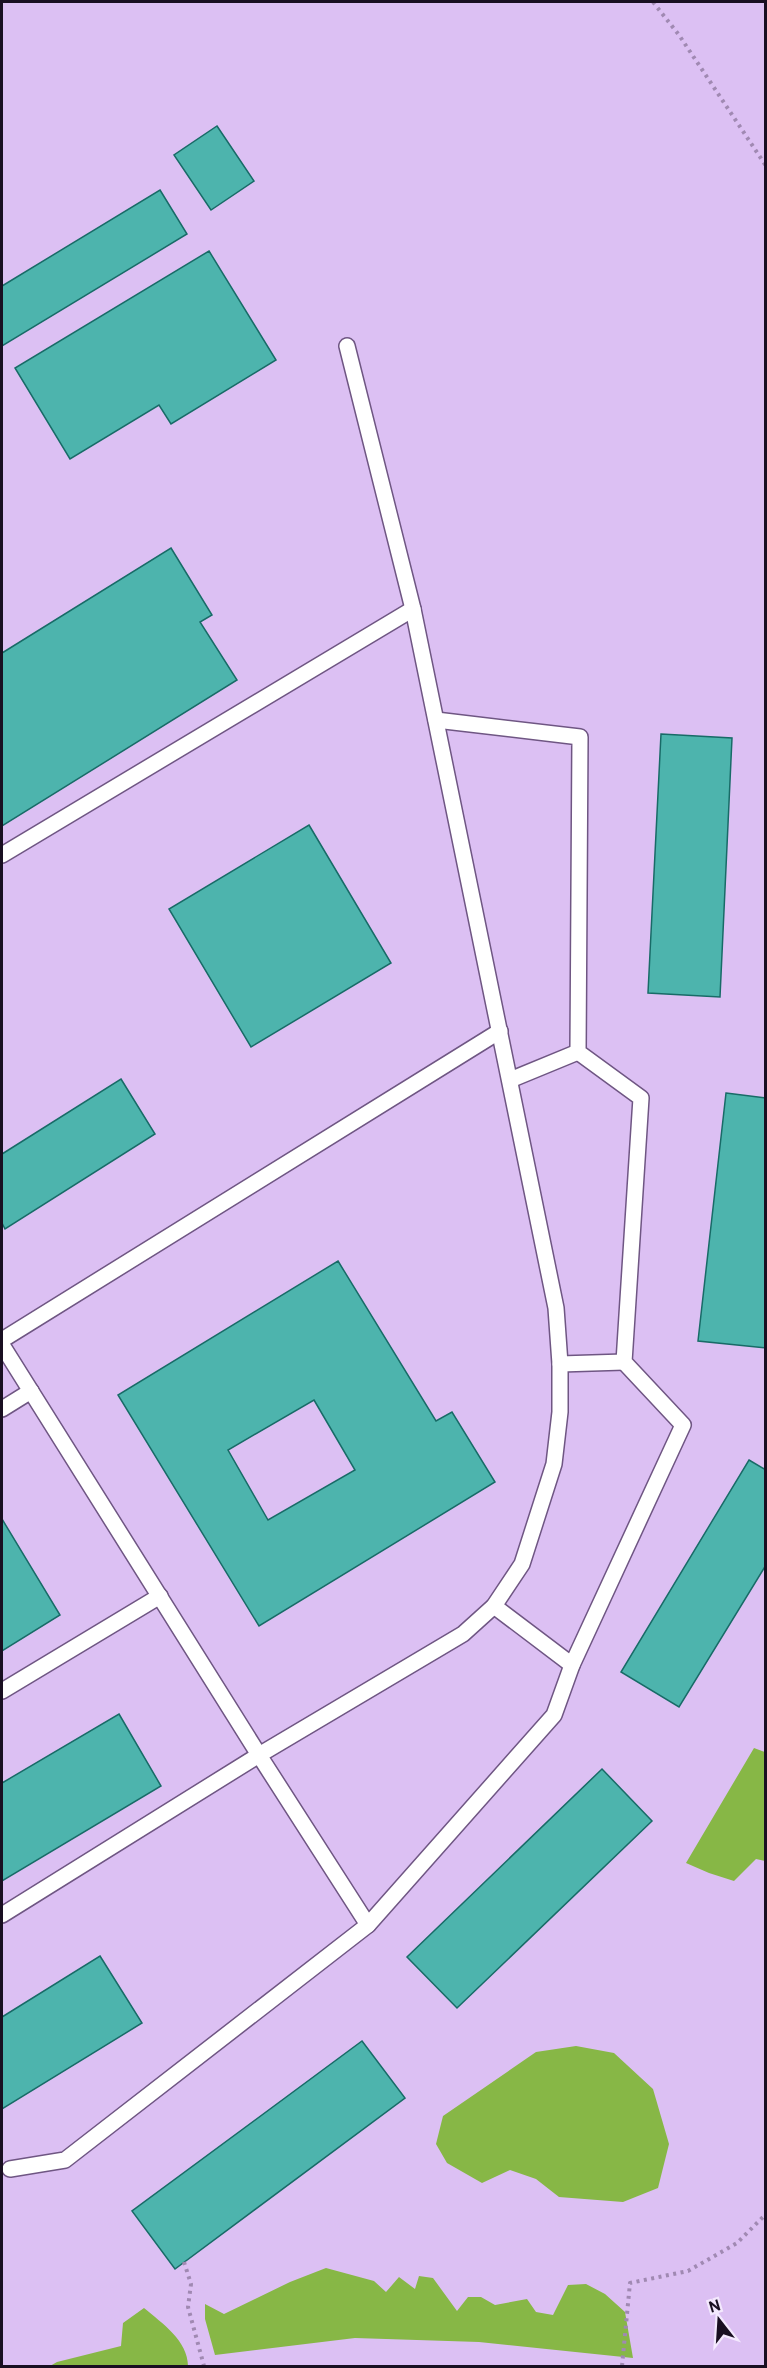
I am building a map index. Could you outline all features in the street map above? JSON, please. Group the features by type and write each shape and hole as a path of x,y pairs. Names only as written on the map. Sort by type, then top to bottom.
{"lane":[{"path":"2,1915 259,1755 463,1634 494,1606 522,1564 554,1464 560,1412 560,1364 555,1308 413,609 346,345"},
{"path":"2,855 413,609"},
{"path":"436,720 580,737 578,1052"},
{"path":"2,1340 500,1031"},
{"path":"510,1080 578,1052"},
{"path":"4,2168 65,2160 368,1925 554,1715 572,1665 683,1425 624,1362 641,1098 578,1052"},
{"path":"2,1345 368,1925"},
{"path":"560,1364 624,1362"},
{"path":"2,1409 31,1391"},
{"path":"2,1690 160,1596"},
{"path":"494,1606 572,1665"}],"path":[{"path":"653,2 679,35 765,166"},
{"path":"622,2367 630,2283 688,2271 737,2243 765,2214"},
{"path":"184,2262 191,2284 188,2307 204,2367"}],"green space":[{"path":"754,1748 765,1752 765,1861 756,1859 734,1881 686,1863"},
{"path":"576,2046 614,2053 653,2089 669,2144 658,2188 623,2202 559,2197 536,2179 510,2170 482,2183 447,2163 436,2144 443,2116 536,2052"},
{"path":"326,2268 374,2281 386,2292 399,2277 415,2289 419,2276 433,2278 457,2311 468,2297 481,2297 495,2305 527,2299 536,2312 553,2315 568,2285 586,2284 605,2294 625,2312 633,2358 479,2342 355,2338 215,2355 205,2319 205,2304 224,2314 290,2282"},
{"path":"144,2308 173,2333 184,2348 188,2366 50,2366 57,2362 121,2346 123,2323"}],"building":[{"path":"217,126 254,181 211,210 174,155"},
{"path":"160,190 187,234 2,346 2,286"},
{"path":"209,251 276,360 171,424 159,405 70,459 15,368"},
{"path":"171,548 212,615 200,622 237,680 2,826 2,653"},
{"path":"661,734 732,738 720,997 648,993"},
{"path":"309,825 391,963 251,1047 169,909"},
{"path":"121,1079 155,1134 5,1229 2,1223 2,1154"},
{"path":"726,1093 766,1098 766,1348 698,1341"},
{"path":"338,1261 436,1421 452,1412 495,1482 259,1626 118,1395","holes":["314,1400 355,1470 268,1520 228,1450"]},
{"path":"749,1460 766,1470 766,1565 679,1707 621,1672"},
{"path":"2,1519 60,1615 2,1651"},
{"path":"119,1714 161,1786 2,1881 2,1783"},
{"path":"602,1769 652,1821 457,2008 407,1957"},
{"path":"100,1956 142,2023 2,2109 2,2017"},
{"path":"362,2041 405,2098 175,2269 132,2211"}]}
